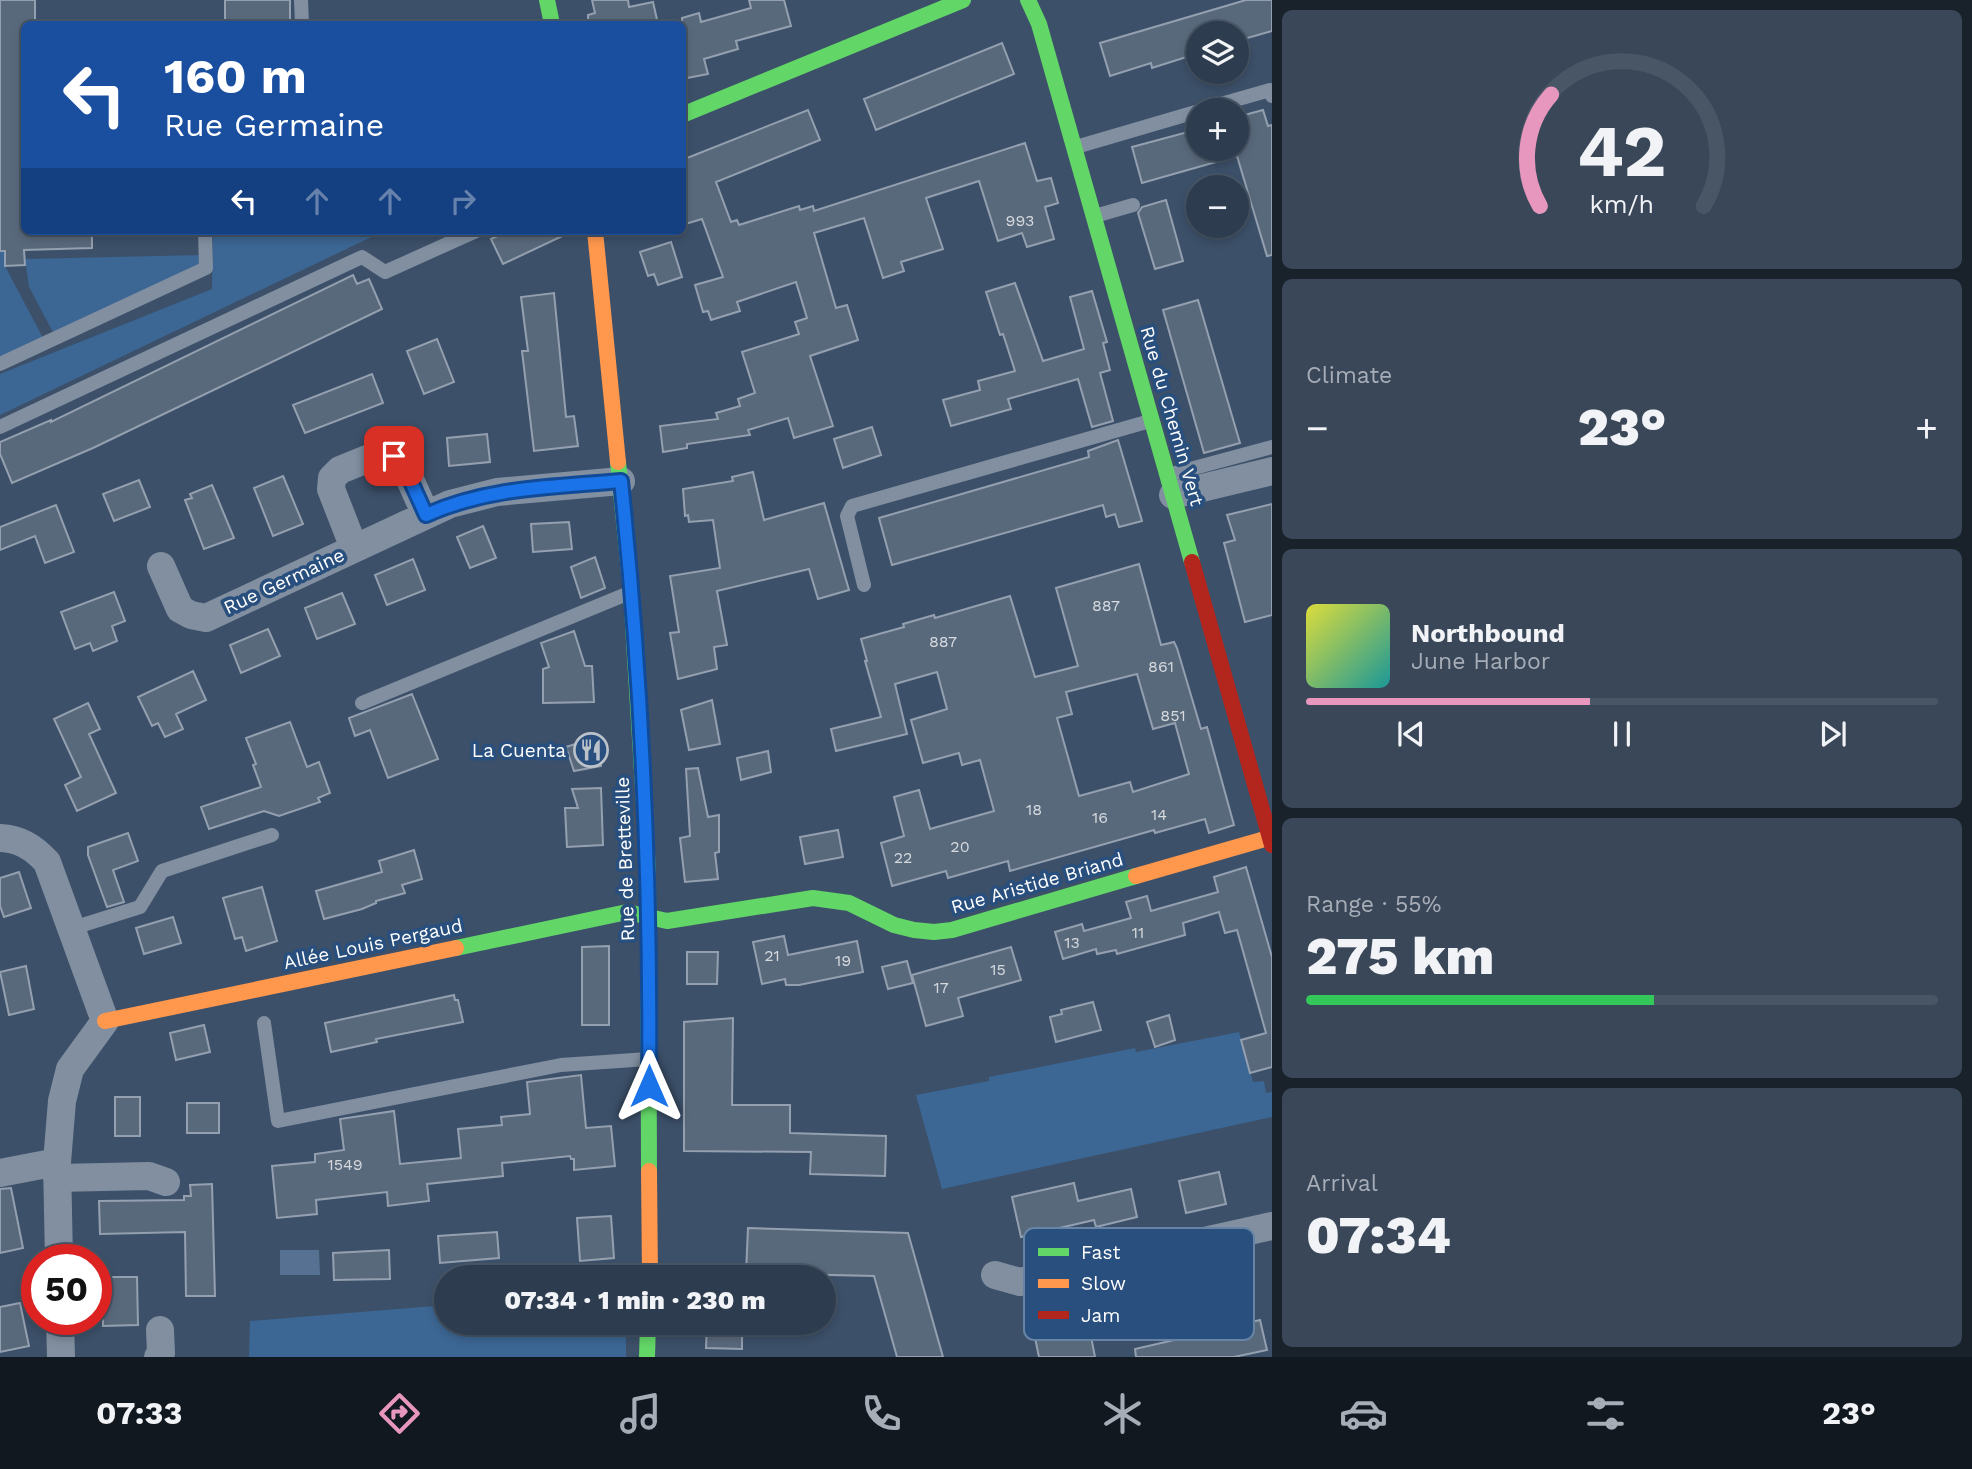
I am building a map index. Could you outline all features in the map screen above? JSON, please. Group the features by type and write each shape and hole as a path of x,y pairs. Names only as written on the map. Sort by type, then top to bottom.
{"street":[{"path":"547,0 551,21"},
{"path":"686,113 962,0"},
{"name":"Rue du Chemin Vert","path":"1028,0 1039,24 1271,840"},
{"name":"Rue de Bretteville","path":"594,235 631,592 649,917 650,1265"},
{"name":"Rue Germaine","path":"354,548 331,489 332,478 340,470 382,453 394,456 403,464 426,515"},
{"path":"1170,485 1272,471"},
{"name":"Rue Germaine","path":"161,566 180,609 206,618 460,501 497,492 621,481"},
{"path":"0,838 20,841 37,850 47,862 106,1021 70,1069 62,1101 57,1170 59,1244"},
{"name":"Rue Aristide Briand","path":"649,917 667,921 813,898 849,903 894,925 914,930 952,930 1271,840"},
{"name":"Allée Louis Pergaud","path":"106,1021 627,912 649,917"},
{"path":"0,1173 57,1170 149,1176 166,1182"},
{"path":"1254,1230 1272,1226"},
{"path":"995,1275 1024,1281"},
{"path":"60,1335 61,1357"},
{"path":"647,1357 648,1335"}],"lane":[{"path":"301,0 302,21"},
{"path":"1242,98 1270,90 1272,96"},
{"path":"1074,147 1186,114"},
{"path":"1093,216 1133,205"},
{"path":"0,364 206,268 205,235"},
{"path":"0,427 362,257 385,272 467,235"},
{"path":"864,585 847,516 852,506 1152,421"},
{"path":"1170,485 1272,447"},
{"path":"362,703 631,592"},
{"path":"73,928 139,907 162,870 272,835"},
{"path":"264,1023 278,1121 561,1065 650,1059"}],"shaded area":[{"path":"213,235 376,235 0,415 0,374 212,289"},
{"path":"0,251 5,251 5,266 43,338 0,359"},
{"path":"200,255 199,267 54,334 29,287 25,259"},
{"path":"1239,1032 1253,1082 1264,1081 1266,1093 1272,1092 1272,1117 942,1189 916,1095 989,1081 989,1077 1135,1048 1136,1052"},
{"path":"280,1250 319,1250 320,1275 280,1275"},
{"path":"434,1306 434,1335 626,1335 626,1357 249,1357 250,1321"}],"building":[{"path":"0,0 35,0 35,21 21,21 21,235 92,235 92,248 24,250 25,265 5,266 5,251 0,251"},
{"path":"225,0 290,0 290,21 225,21"},
{"path":"592,0 628,0 629,7 653,2 657,21 588,21 588,15 595,13"},
{"path":"749,0 784,0 791,26 736,41 738,49 704,59 708,74 686,78 686,21 682,21 682,18 699,13 701,22 751,8"},
{"path":"1246,0 1272,0 1272,31 1249,38 1249,21 1186,21 1186,57 1152,68 1151,63 1110,76 1100,43"},
{"path":"1002,43 1014,74 876,130 864,99"},
{"path":"808,110 820,140 716,182 731,222 737,220 739,225 799,206 800,210 813,206 814,211 1025,143 1037,181 1051,178 1058,203 1045,207 1054,239 1027,247 1022,233 998,241 979,181 926,198 943,249 901,262 904,271 883,278 864,218 814,233 836,308 847,305 858,340 810,356 833,426 794,438 788,418 748,430 750,435 687,444 687,448 663,452 660,426 718,419 716,413 740,406 738,399 755,393 742,352 799,334 795,322 807,318 796,282 737,302 740,311 711,320 708,311 703,312 695,285 723,277 702,219 686,224 686,158"},
{"path":"1263,110 1268,126 1272,125 1272,255 1267,256 1249,196 1249,175 1243,175 1238,161 1249,161 1249,114"},
{"path":"1186,132 1186,161 1219,161 1142,183 1132,147"},
{"path":"1166,200 1183,261 1155,269 1138,213 1142,207"},
{"path":"500,235 565,235 503,264 491,239"},
{"path":"671,242 682,277 658,285 654,274 648,276 640,252"},
{"path":"353,275 357,284 369,279 382,309 93,448 12,483 0,454 0,442 51,422"},
{"path":"1015,283 1043,361 1084,349 1070,297 1092,291 1107,342 1103,343 1110,370 1100,373 1113,421 1092,427 1078,379 1008,399 1011,409 951,426 943,400 980,390 978,381 1015,371 986,292"},
{"path":"554,293 566,417 574,416 578,446 534,451 522,351 528,351 521,297"},
{"path":"1198,300 1240,443 1204,453 1163,310"},
{"path":"437,339 454,382 424,394 407,351"},
{"path":"372,374 383,403 305,433 293,405"},
{"path":"872,427 881,455 843,468 834,439"},
{"path":"487,434 490,462 449,466 447,438"},
{"path":"1118,440 1142,521 1119,527 1115,514 1106,517 1103,505 892,565 879,518 1089,457 1088,451"},
{"path":"753,472 764,520 824,503 849,590 818,599 809,569 717,591 727,645 714,647 717,669 678,679 670,633 679,632 670,576 720,568 713,520 689,522 688,515 685,516 683,489 733,481 732,477"},
{"path":"283,476 303,524 273,536 254,488"},
{"path":"139,480 150,507 114,521 103,494"},
{"path":"212,485 234,538 204,549 185,500 192,498 190,494"},
{"path":"1272,504 1272,615 1245,622 1224,543 1235,540 1227,515"},
{"path":"56,505 74,552 45,563 35,536 0,550 0,527"},
{"path":"569,522 572,549 533,552 531,524"},
{"path":"483,526 496,558 470,568 457,537"},
{"path":"595,557 605,588 581,598 571,567"},
{"path":"413,559 425,590 387,605 375,575"},
{"path":"1139,564 1161,645 1174,642 1201,729 1207,727 1234,825 1209,833 1205,819 1155,833 1154,830 1010,871 1008,861 948,878 946,871 892,886 881,843 904,836 894,797 919,790 930,829 994,811 980,760 962,765 959,753 923,763 911,720 947,709 937,672 895,684 907,734 836,751 831,729 881,717 861,639 934,615 935,618 1010,596 1035,677 1078,666 1056,588","holes":["1137,674 1153,729 1175,723 1189,774 1133,792 1130,782 1079,796 1057,718 1072,714 1066,692"]},
{"path":"114,592 125,621 112,626 117,641 93,651 90,643 75,649 61,612"},
{"path":"342,593 355,624 317,639 305,608"},
{"path":"268,629 280,656 241,673 230,645"},
{"path":"574,631 585,666 592,666 594,702 543,703 543,669 549,667 541,643"},
{"path":"193,671 206,700 176,714 183,729 165,737 158,723 152,726 138,697"},
{"path":"412,694 438,759 388,778 370,730 355,736 349,718"},
{"path":"712,700 720,744 689,750 681,710"},
{"path":"88,703 100,729 89,734 116,793 77,811 65,785 81,777 54,719"},
{"path":"290,722 307,767 319,762 330,793 318,798 320,802 279,816 264,811 209,829 201,807 261,787 246,738"},
{"path":"598,737 604,758 600,759 601,766 574,771 566,747"},
{"path":"768,751 771,772 741,780 737,758"},
{"path":"698,768 708,817 719,815 719,852 715,853 718,879 685,882 680,838 690,836 686,769"},
{"path":"601,788 603,845 567,847 565,808 578,808 572,789"},
{"path":"838,830 843,857 805,864 800,837"},
{"path":"128,833 138,861 113,870 124,902 107,907 88,855 88,847"},
{"path":"414,850 422,879 402,885 405,893 324,919 316,891 382,872 379,861"},
{"path":"1246,867 1272,957 1272,1067 1250,1073 1241,1040 1266,1033 1237,930 1225,933 1219,912 1183,923 1185,935 1117,954 1116,950 1097,954 1096,949 1063,959 1055,932 1082,924 1084,931 1131,918 1126,902 1147,896 1151,911 1218,892 1214,877"},
{"path":"19,872 31,908 4,917 0,906 0,878"},
{"path":"262,887 277,941 246,951 242,937 235,939 223,898"},
{"path":"173,917 181,943 144,954 136,928"},
{"path":"784,936 788,955 857,941 863,972 799,985 786,985 785,979 762,984 753,942"},
{"path":"609,946 609,1025 582,1025 582,947"},
{"path":"1011,947 1021,980 958,998 963,1016 926,1026 912,975"},
{"path":"687,952 718,952 717,984 687,984"},
{"path":"907,961 913,983 888,989 882,967"},
{"path":"26,966 34,1009 9,1015 0,972"},
{"path":"454,995 455,1000 458,1000 463,1022 376,1039 377,1042 331,1052 325,1023"},
{"path":"1093,1002 1101,1030 1056,1042 1050,1017 1062,1014 1061,1010"},
{"path":"1169,1015 1175,1040 1155,1047 1147,1022"},
{"path":"733,1018 732,1105 790,1105 790,1133 886,1136 885,1176 810,1174 811,1152 684,1151 684,1022"},
{"path":"204,1025 210,1052 176,1060 170,1033"},
{"path":"581,1075 586,1128 611,1126 615,1166 574,1170 574,1159 570,1156 502,1163 503,1176 427,1184 429,1201 388,1206 387,1192 316,1200 317,1214 277,1218 272,1166 315,1162 315,1154 344,1150 340,1119 394,1111 400,1164 461,1158 458,1129 502,1125 501,1117 530,1114 527,1082"},
{"path":"115,1097 140,1097 140,1136 115,1136"},
{"path":"187,1103 219,1103 219,1133 187,1133"},
{"path":"1219,1172 1226,1204 1186,1213 1179,1181"},
{"path":"1074,1183 1078,1201 1131,1189 1137,1217 1096,1227 1094,1220 1060,1228 1024,1228 1024,1236 1021,1237 1012,1197"},
{"path":"212,1184 215,1296 186,1296 185,1232 100,1234 99,1201 184,1200 184,1196 191,1196 190,1185"},
{"path":"11,1188 22,1244 21,1248 0,1253 0,1189"},
{"path":"611,1216 614,1258 580,1261 577,1218"},
{"path":"748,1228 908,1233 943,1357 897,1357 874,1276 836,1275 836,1265 746,1265"},
{"path":"497,1232 499,1258 440,1263 438,1236"},
{"path":"389,1250 390,1279 334,1280 333,1253"},
{"path":"112,1277 137,1277 138,1325 112,1326"},
{"path":"20,1303 21,1335 27,1335 29,1346 0,1352 0,1307"},
{"path":"1260,1320 1267,1350 1234,1357 1136,1357 1135,1349 1174,1340 1254,1340 1254,1321"},
{"path":"707,1335 742,1335 742,1349 706,1348"},
{"path":"1035,1340 1092,1340 1095,1357 1039,1357"}],"traffic: fast":[{"path":"547,0 551,21"},
{"path":"686,113 963,0"},
{"path":"1028,0 1039,24 1192,562"},
{"path":"618,462 631,592 648,870 649,1171"},
{"path":"456,948 627,912 667,921 813,898 849,903 894,925 934,932 952,930 1136,876"},
{"path":"647,1357 648,1335"}],"traffic: slow":[{"path":"595,235 618,462"},
{"path":"1136,876 1272,837"},
{"path":"105,1021 456,948"},
{"path":"649,1171 650,1265"}],"traffic: jam":[{"path":"1192,562 1272,845"}],"place":[{"name":"La Cuenta","path":"591,750"}],"route":[{"path":"394,456 403,464 426,515 471,497 497,492 621,481 631,592 648,870 649,1086"}]}
